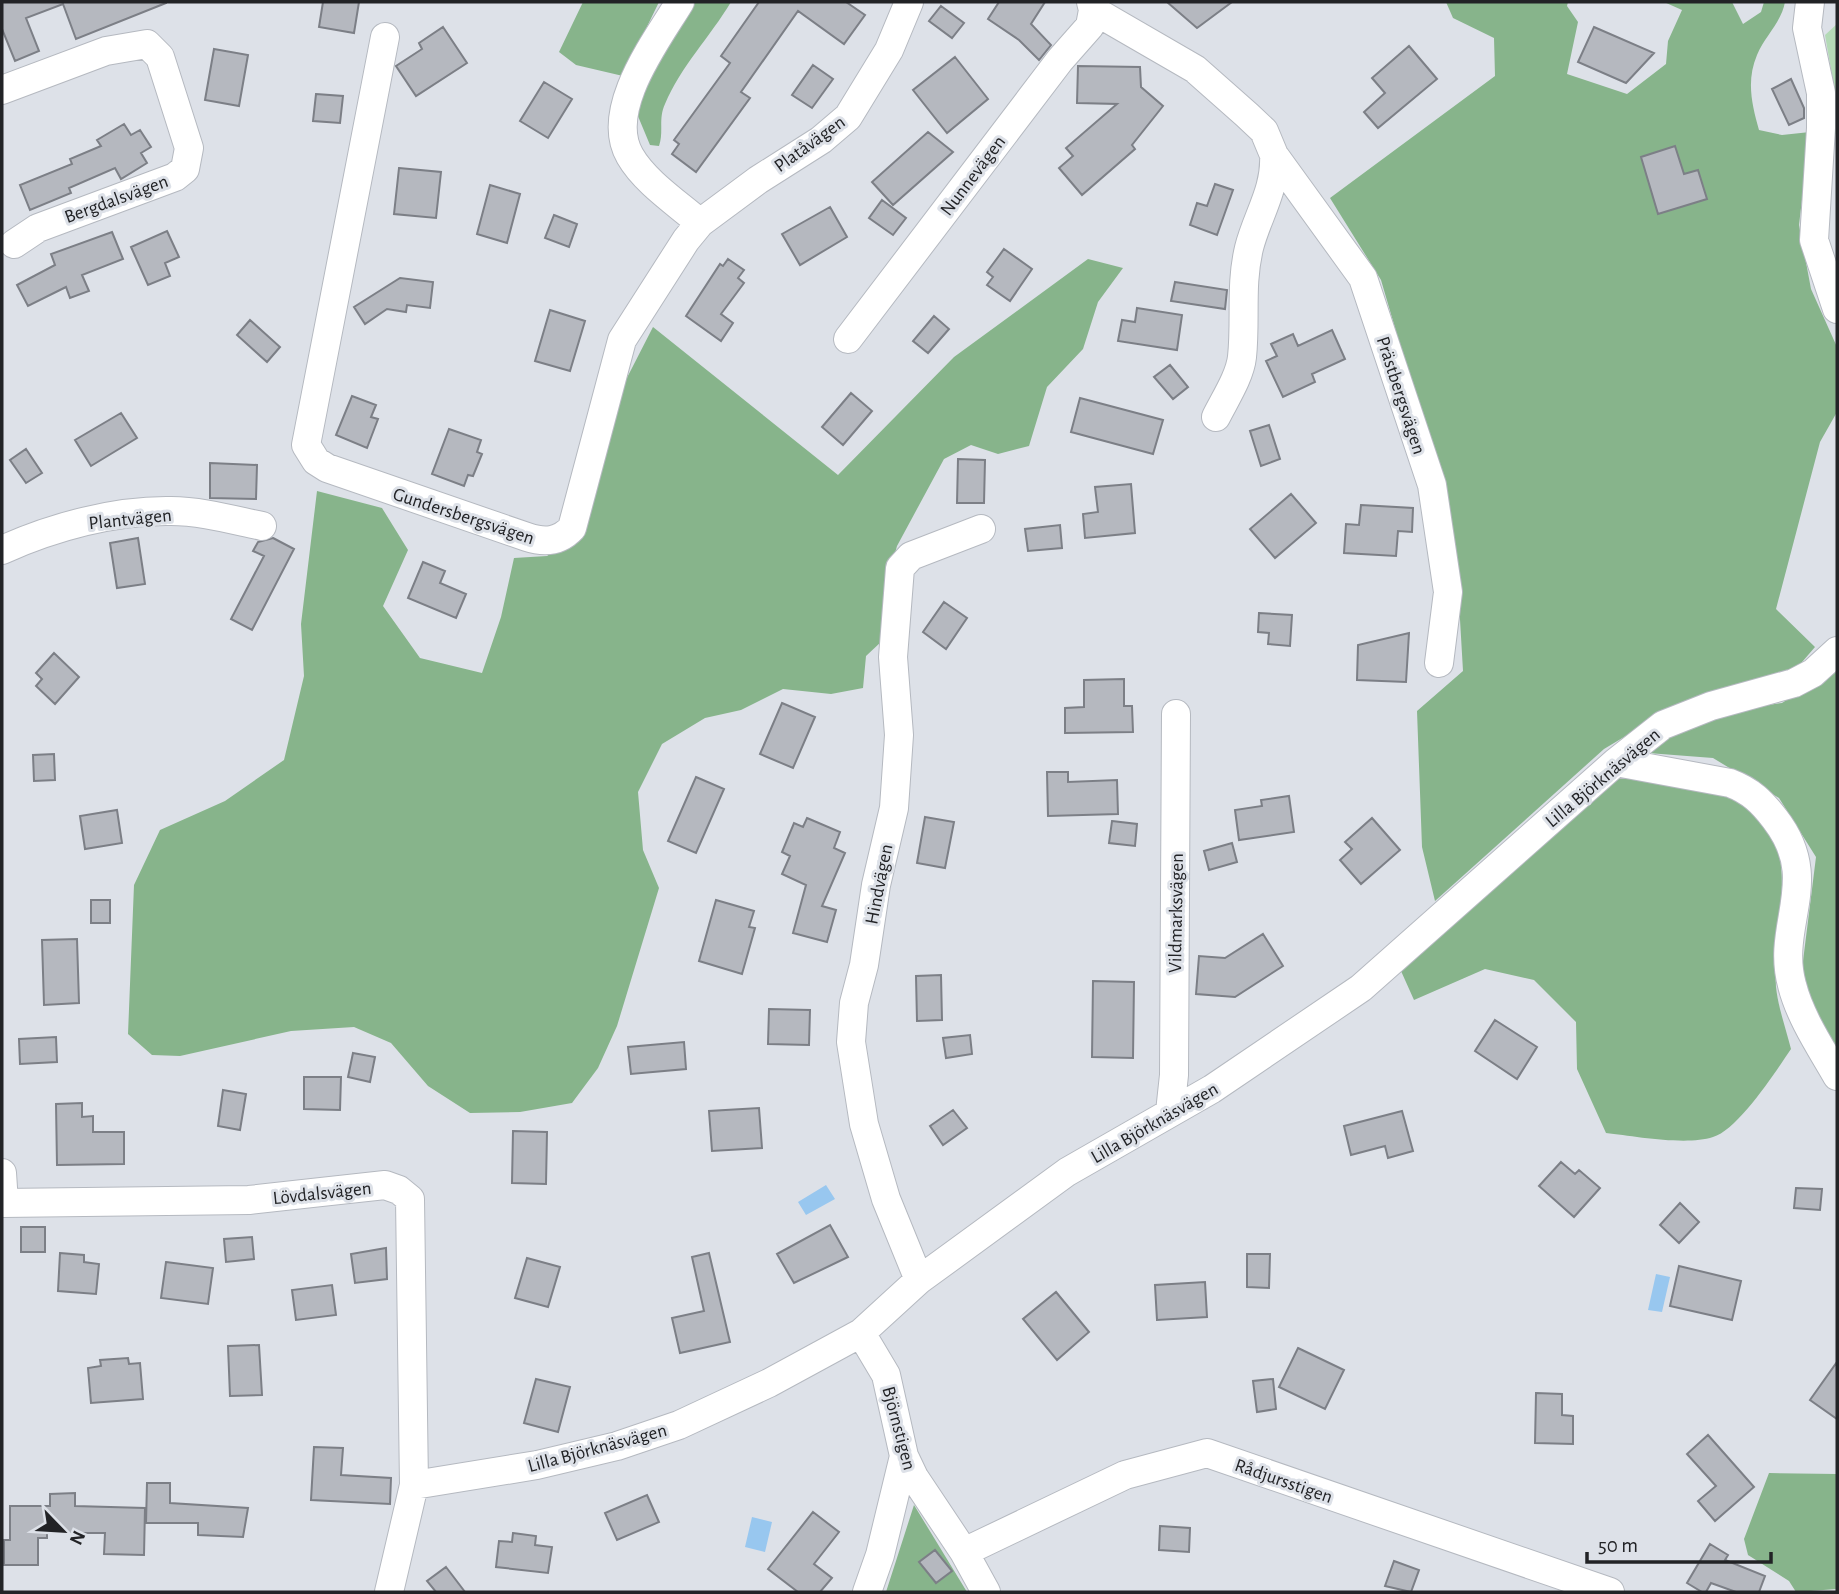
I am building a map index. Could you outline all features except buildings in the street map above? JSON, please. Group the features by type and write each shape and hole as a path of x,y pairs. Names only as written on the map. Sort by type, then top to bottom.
{"street":[{"path":"680,2 644,62 628,96 624,130 629,154 640,170 700,223"},
{"name":"Platåvägen","path":"700,223 758,180 821,140 848,117 889,50 909,2"},
{"path":"1810,2 1807,28 1821,93 1814,240 1837,309"},
{"name":"Prästbergsvägen","path":"1092,6 1195,69 1264,131 1274,155 1363,278 1432,485 1448,593 1439,663"},
{"name":"Nunnevägen","path":"848,339 1060,60 1090,26 1092,6"},
{"name":"Gundersbergsvägen","path":"385,37 306,445 316,461 327,468 538,540 552,541 565,536 572,527 622,340 686,240 700,223"},
{"name":"Bergdalsvägen","path":"2,90 106,51 147,44 160,57 189,148 185,169 175,177 38,228 15,244"},
{"path":"1216,417 1242,359 1245,268 1250,245 1273,183 1274,155"},
{"name":"Plantvägen","path":"2,550 98,519 136,514 172,511 262,526"},
{"name":"Hindvägen","path":"919,1280 886,1199 864,1124 851,1042 854,1003 864,965 876,886 894,808 899,734 894,657 900,568 911,556 981,529"},
{"name":"Lilla Björknäsvägen","path":"414,1485 537,1465 629,1442 679,1425 769,1383 861,1333 919,1280 1067,1172 1212,1089 1361,988 1616,762 1663,725 1711,706 1794,683 1813,673 1837,651"},
{"name":"Vildmarksvägen","path":"1170,1112 1174,1075 1176,714"},
{"path":"1616,762 1738,785 1759,798 1783,829 1794,853 1799,884 1790,960 1792,985 1837,1076"},
{"path":"2,1173 3,1203"},
{"name":"Lövdalsvägen","path":"3,1203 249,1200 385,1185 399,1190 410,1199 414,1485 389,1592"},
{"name":"Björnstigen","path":"861,1333 886,1376 904,1456 914,1477 964,1552 986,1592"},
{"name":"Rådjursstigen","path":"964,1552 1125,1475 1207,1453 1610,1592"},
{"path":"867,1592 880,1555 904,1456"}],"green space":[{"path":"583,2 659,2 623,76 576,65 559,52"},
{"path":"691,2 731,2 672,90 663,110 659,146 650,145 635,109 642,82"},
{"path":"1446,2 1568,2 1567,6 1578,22 1567,74 1627,94 1666,64 1668,41 1682,10 1664,2 1732,2 1743,24 1761,12 1764,2 1785,2 1780,16 1760,48 1754,65 1752,102 1759,130 1782,135 1810,132 1799,225 1811,289 1837,347 1837,412 1820,442 1776,609 1815,647 1790,676 1654,719 1604,749 1435,901 1422,847 1417,711 1463,671 1458,585 1440,482 1381,280 1330,198 1495,76 1494,38 1453,18"},
{"path":"1837,24 1837,135 1831,131 1833,81 1825,35"},
{"path":"1088,259 1123,268 1098,302 1083,349 1047,387 1029,446 998,454 971,445 944,459 897,546 884,593 882,641 866,656 863,688 831,694 783,689 741,710 705,718 662,744 638,792 643,850 659,888 617,1026 598,1068 572,1103 520,1112 470,1113 428,1086 391,1043 354,1027 291,1031 180,1056 152,1055 128,1034 134,885 160,830 225,801 284,760 304,676 301,624 317,491 382,508 408,550 383,606 420,658 482,673 501,617 514,558 547,556 566,543 612,407 653,327 838,475 954,357"},
{"path":"1837,663 1837,1062 1819,1026 1802,969 1816,857 1779,798 1713,758 1648,753 1668,734 1713,713 1782,703 1829,672"},
{"path":"1621,776 1690,787 1730,797 1755,810 1771,829 1779,853 1782,879 1776,987 1791,1049 1745,1112 1723,1132 1702,1140 1645,1138 1606,1133 1577,1069 1576,1022 1534,980 1485,969 1414,1000 1401,971"},
{"path":"1769,1473 1837,1474 1837,1589 1796,1592 1789,1581 1748,1555 1744,1539"},
{"path":"914,1505 967,1592 886,1592"}],"water":[{"path":"826,1185 835,1199 806,1215 798,1202"},
{"path":"1656,1274 1670,1277 1662,1312 1648,1310"},
{"path":"752,1517 772,1522 765,1552 745,1547"}]}
